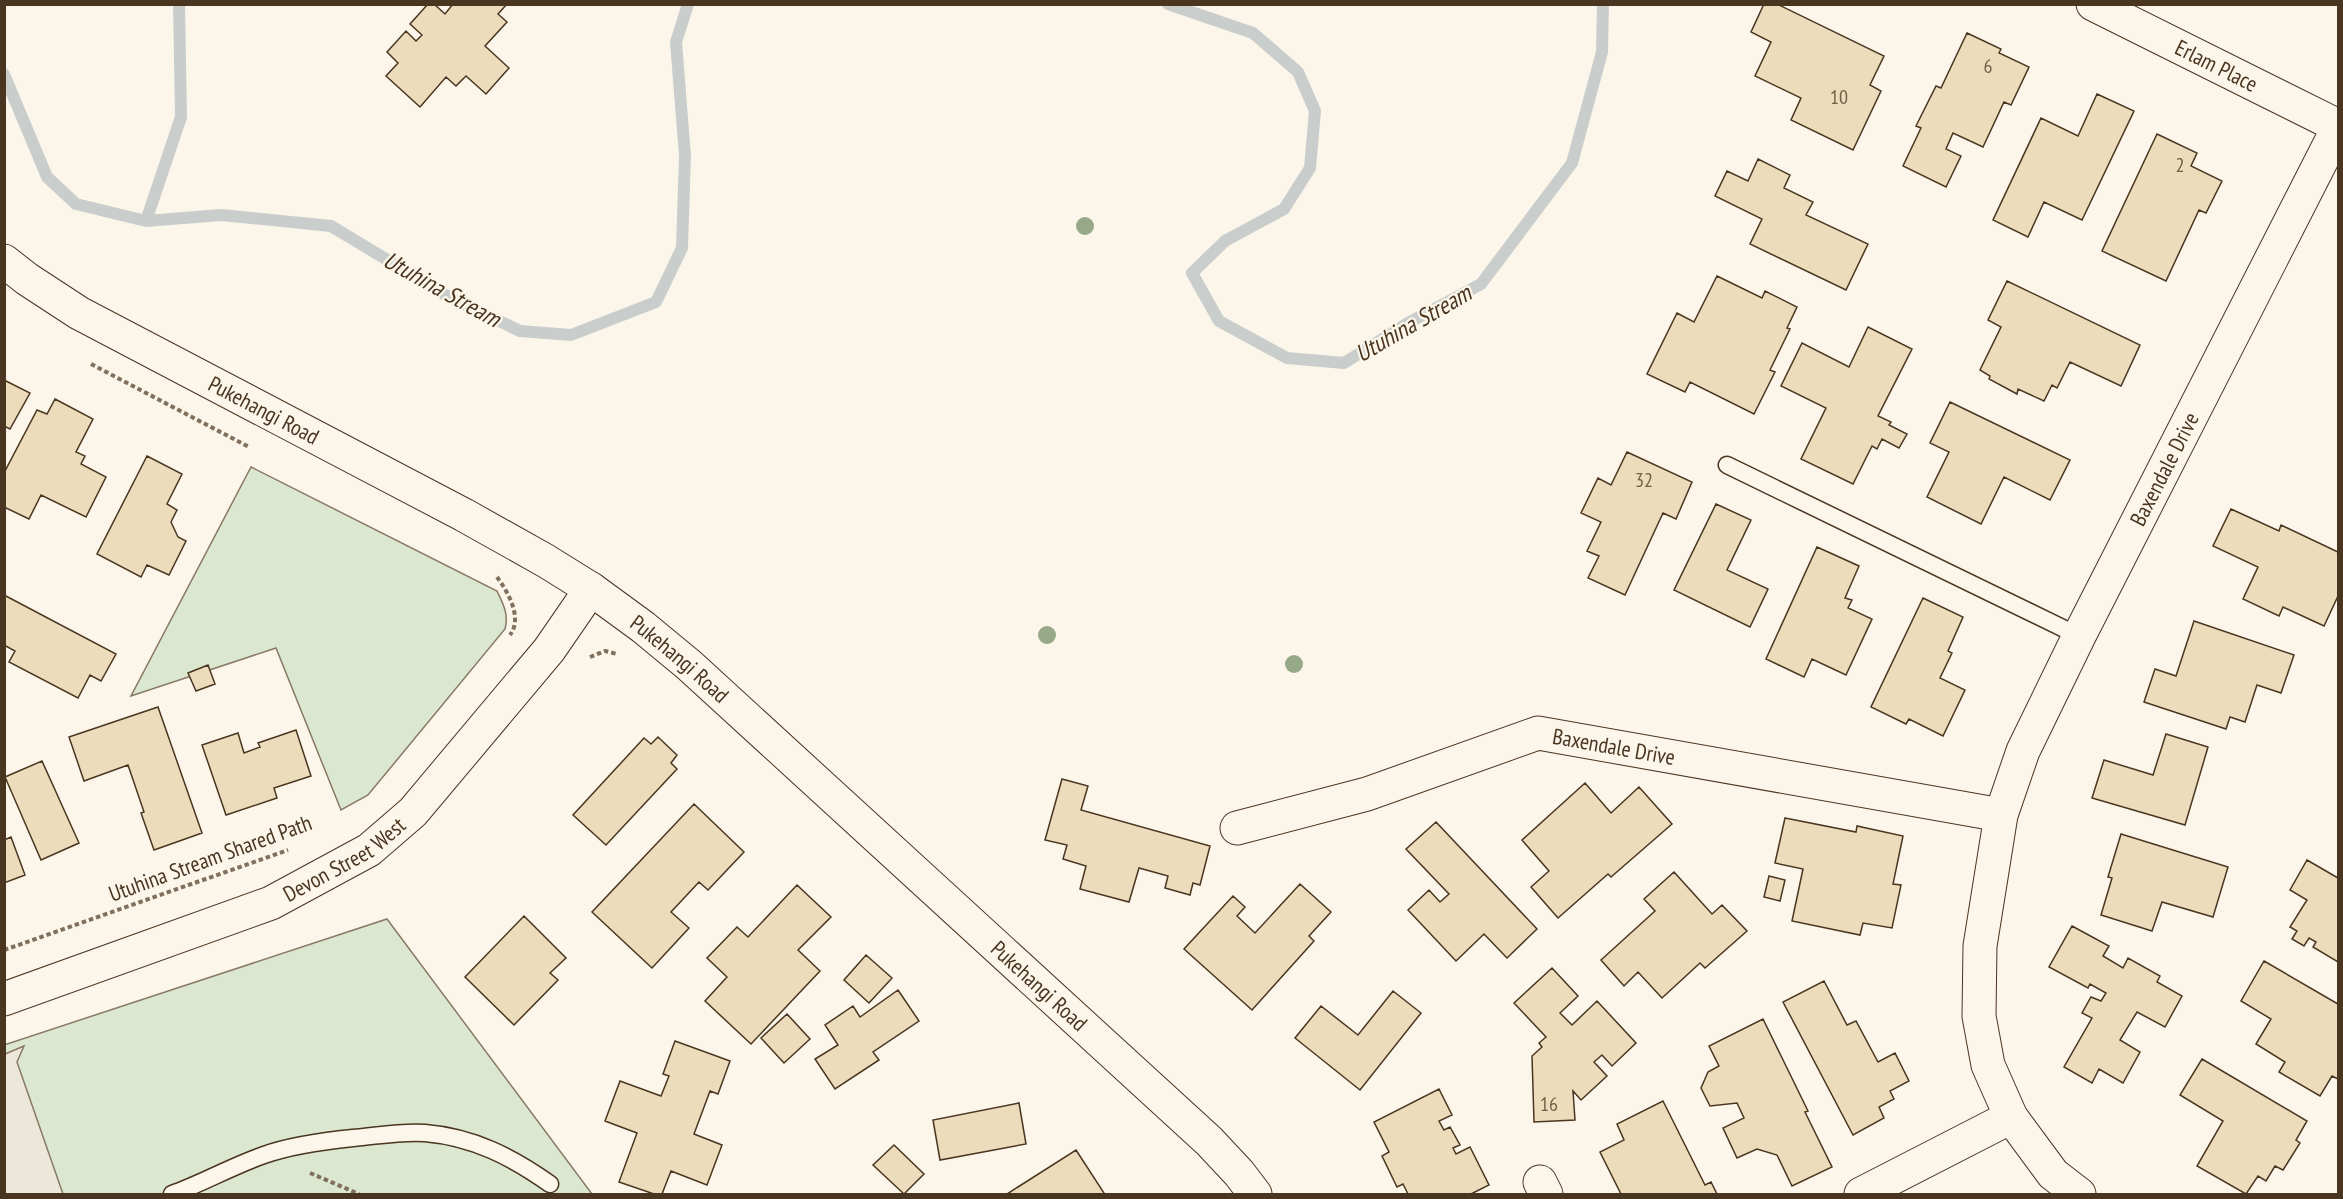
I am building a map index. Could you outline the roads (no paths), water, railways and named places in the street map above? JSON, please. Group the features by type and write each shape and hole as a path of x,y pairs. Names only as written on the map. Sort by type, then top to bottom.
{"street":[{"name":"Erlam Place","path":"2093,4 2338,127"},
{"name":"Baxendale Drive","path":"2079,1194 2053,1174 2011,1117 1988,1065 1978,1016 1980,945 2001,814 2023,751 2079,636 2338,127"},
{"name":"Pukehangi Road","path":"4,261 79,313 464,515 591,589 643,627 689,665 821,784 1209,1141 1255,1194"},
{"name":"Devon Street West","path":"4,999 271,903 369,850 413,812 549,650 591,589"},
{"name":"Baxendale Drive","path":"1236,828 1367,794 1538,733 2001,814"},
{"path":"1861,1194 2011,1117"}],"lane":[{"path":"1727,465 2079,636"},
{"path":"172,1194 274,1152 313,1142 406,1132 458,1138 495,1150 520,1163 550,1184"}],"waterway":[{"path":"146,221 181,117 179,4"},
{"name":"Utuhina Stream","path":"4,74 47,177 76,204 146,221 221,215 331,226 447,296 520,331 571,335 656,302 682,248 685,156 676,42 688,4"},
{"name":"Utuhina Stream","path":"1168,4 1253,33 1298,72 1315,111 1310,168 1284,209 1225,241 1192,273 1219,321 1287,358 1344,363 1408,323 1481,284 1572,163 1602,52 1603,4"}]}
